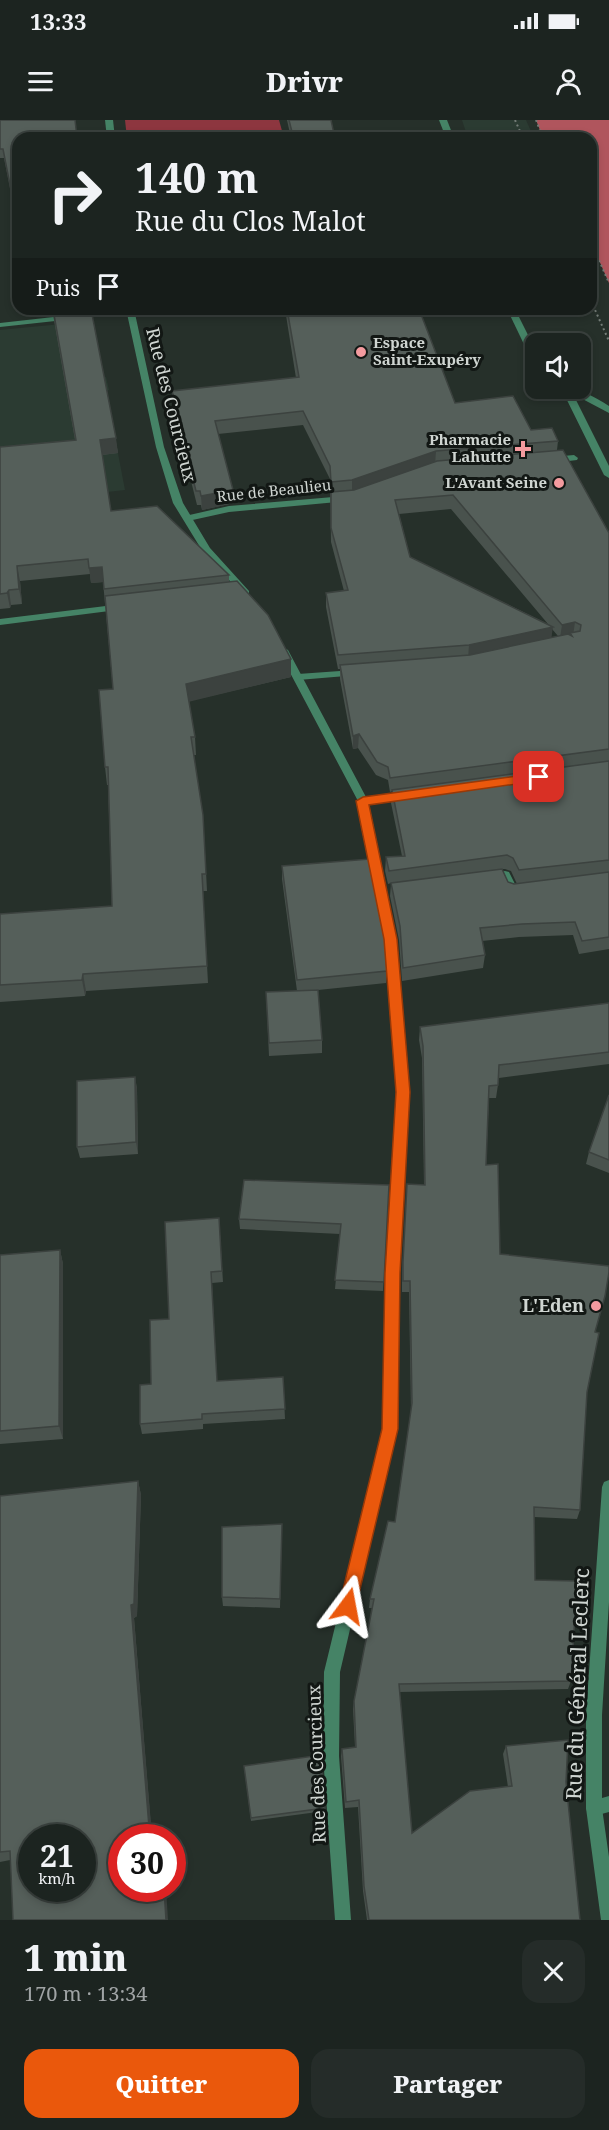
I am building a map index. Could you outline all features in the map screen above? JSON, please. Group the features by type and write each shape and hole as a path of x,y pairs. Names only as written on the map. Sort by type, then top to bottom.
{"street":[{"path":"0,325 87,315"},
{"name":"Rue des Courcieux","path":"131,315 160,447 178,503 206,550 253,602"},
{"path":"513,315 525,339"},
{"path":"571,399 609,475"},
{"path":"591,399 609,410"},
{"path":"538,462 574,459"},
{"name":"Rue de Beaulieu","path":"188,518 229,509 353,499"},
{"path":"234,594 246,593"},
{"path":"0,622 129,607"},
{"name":"Rue des Courcieux","path":"279,640 363,801 386,890 403,1092 393,1273 390,1429 332,1672 331,1756 343,1920"},
{"path":"298,678 366,672"},
{"path":"363,801 423,793"},
{"path":"471,879 505,875 512,891 533,888"},
{"name":"Rue du Général Leclerc","path":"609,1487 594,1715 609,1918"}],"path":[{"path":"597,254 609,283"},
{"path":"597,314 609,341"}],"shaded area":[{"path":"125,120 279,120 282,132 126,132"},
{"path":"462,120 526,120 531,132 466,132"},
{"path":"536,120 609,120 609,283 597,256 597,132 541,132"},
{"path":"92,321 103,377 106,377 109,390 106,391 125,490 0,504 0,330"}],"building":[{"path":"0,120 75,120 76,132 12,132 12,195 3,149 0,149"},
{"path":"289,120 331,120 334,132 292,132"},
{"path":"54,315 92,315 116,438 100,440 111,511 157,506 229,575 104,589 102,567 89,568 88,559 17,566 19,589 0,594 0,447 76,440"},
{"path":"288,315 421,315 455,403 513,396 531,430 552,428 558,441 436,451 352,480 331,482 330,466 303,411 215,421 233,490 201,496 200,491 196,491 187,455 190,455 172,391 299,377"},
{"path":"563,450 609,533 609,749 390,778 388,767 377,762 359,734 353,736 340,665 470,655 568,634 572,636 570,633 580,631 581,625 575,622 562,625 453,495 395,500 410,557 553,627 469,645 338,655 326,593 348,590 331,528 331,492 354,490 437,461"},
{"path":"237,581 268,615 291,659 186,684 195,737 191,737 203,815 206,874 202,874 207,966 83,974 82,980 0,985 0,914 112,906 108,767 105,767 99,690 113,689 105,596"},
{"path":"609,761 609,860 519,870 513,858 507,855 389,871 386,857 405,856 392,790"},
{"path":"370,859 384,928 387,971 297,980 282,866"},
{"path":"502,869 508,882 514,884 609,872 609,937 582,941 575,922 480,928 485,955 403,968 400,926 391,883"},
{"path":"318,990 322,1040 269,1043 266,992"},
{"path":"609,1003 609,1052 499,1065 498,1085 489,1086 486,1165 498,1164 500,1254 609,1266 605,1296 595,1332 599,1333 587,1392 580,1510 534,1507 535,1580 577,1581 571,1681 399,1684 412,1833 470,1791 512,1786 506,1746 568,1740 566,1782 580,1920 369,1920 364,1886 359,1800 346,1802 342,1749 356,1747 354,1701 374,1599 370,1599 388,1521 395,1522 412,1403 410,1281 403,1281 403,1262 407,1184 425,1185 423,1046 420,1027"},
{"path":"135,1077 136,1142 77,1147 77,1081"},
{"path":"609,1095 609,1160 589,1152"},
{"path":"244,1180 389,1185 384,1282 335,1280 341,1224 239,1219"},
{"path":"219,1218 222,1271 211,1272 217,1381 283,1377 285,1409 202,1414 202,1419 140,1424 140,1385 151,1384 150,1320 169,1319 165,1222"},
{"path":"60,1250 59,1426 0,1431 0,1255"},
{"path":"138,1481 134,1604 131,1605 149,1824 108,1824 108,1902 165,1902 166,1920 13,1920 10,1851 0,1852 0,1496"},
{"path":"282,1524 280,1599 222,1597 222,1527"},
{"path":"321,1755 325,1808 251,1818 244,1766"}],"place":[{"name":"Espace Saint-Exupéry","path":"361,352"},
{"name":"Pharmacie Lahutte","path":"523,449"},
{"name":"L'Avant Seine","path":"559,483"},
{"name":"L'Eden","path":"596,1306"}],"route":[{"path":"348,1606 390,1429 393,1273 403,1092 391,939 363,801 539,777"}]}
